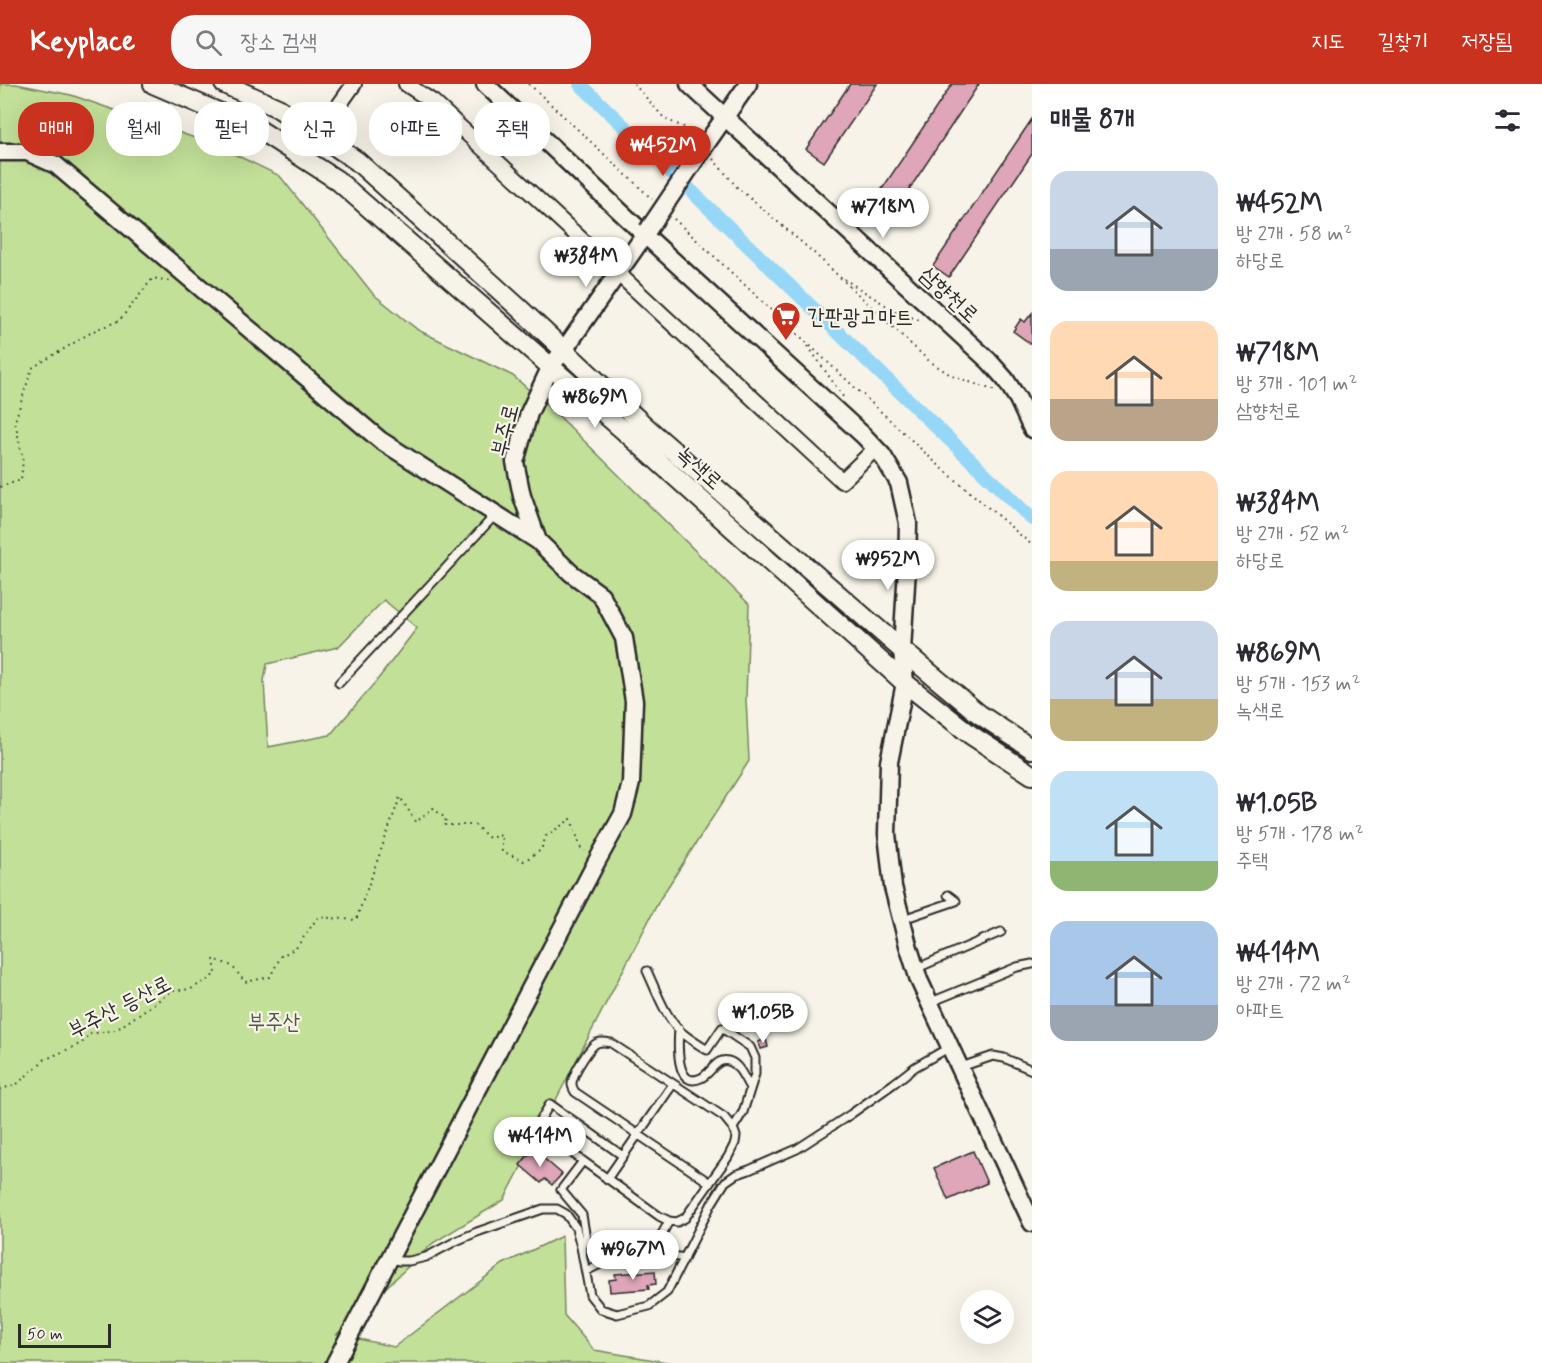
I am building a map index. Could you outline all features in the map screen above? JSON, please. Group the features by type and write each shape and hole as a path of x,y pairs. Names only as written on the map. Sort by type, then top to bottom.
{"main road":[{"name":"녹색로","path":"153,84 258,129 337,180 551,366 905,683 971,735 1032,775"},
{"name":"녹색로","path":"224,84 281,110"},
{"name":"녹색로","path":"350,156 645,426 902,650 980,714 1032,749"}],"street":[{"path":"341,102 354,84"},
{"path":"406,84 433,102 842,481 876,448"},
{"path":"485,84 835,408 882,455 899,483 908,523 902,650 905,683 889,762 887,792 887,834 893,887 915,969 929,1003 1032,1223"},
{"name":"삼향천로","path":"688,84 989,361 1018,399 1032,429"},
{"name":"부주로","path":"538,541 522,496 516,462 529,413 551,366 646,232 702,144 747,84"},
{"path":"0,152 27,152 56,165 380,440 538,541 571,573 601,595 624,638 634,701 631,783 623,814 335,1363"}],"lane":[{"path":"339,683 496,514"},
{"path":"902,920 956,901 948,895"},
{"path":"915,969 1001,932"},
{"path":"929,1003 1017,967 1032,964"},
{"path":"647,971 668,1015 679,1029 706,1050 722,1028 750,1047 755,1058 755,1074 744,1112 733,1128"},
{"path":"679,1029 678,1055 682,1071 687,1078 699,1079 706,1075 713,1066 726,1060 732,1062 750,1088"},
{"path":"623,1156 550,1104 536,1127 659,1216 677,1222 685,1218 729,1157 736,1136 724,1117 611,1043 604,1041 591,1047 573,1077 572,1086 575,1092 710,1183"},
{"path":"390,1257 399,1261 426,1257 477,1232 543,1209 557,1209 566,1214 576,1228 590,1295 601,1309 617,1314 649,1306 667,1292 725,1182 735,1175 797,1149 851,1114 915,1067 950,1047"},
{"path":"960,1068 993,1056 1004,1058 1032,1070"},
{"path":"608,1179 673,1084"},
{"path":"581,1247 586,1239 582,1215 561,1190 583,1161"},
{"path":"652,1253 669,1221"},
{"path":"586,1271 608,1260 652,1253 685,1258"}],"path":[{"path":"529,84 660,206"},
{"path":"634,84 665,119 686,128 737,187 814,253 928,360 952,376 996,391"},
{"path":"668,214 936,463 1032,544"},
{"path":"840,277 898,313 928,322"},
{"path":"0,487 21,480 23,460 15,421 32,368 97,329 119,321 153,278 172,282"},
{"path":"805,341 844,397"},
{"name":"부주산 등산로","path":"0,1089 16,1085 44,1060 82,1043 89,1034 116,1030 172,991 191,989 209,979 216,973 214,959 232,966 245,982 270,977 282,956 296,948 318,917 356,920 400,797 416,822 433,808 446,819 444,825 475,825 489,838 502,835 502,851 524,861 541,850 546,836 571,819 581,848 598,859"}],"green space":[{"name":"부주산","path":"0,84 16,84 71,95 91,102 18,102 18,156 94,156 94,103 106,107 106,156 182,156 182,134 194,138 194,156 238,156 280,176 373,294 418,330 513,376 560,417 749,604 746,699 749,761 660,899 504,1200 433,1243 337,1334 394,1347 503,1264 562,1236 564,1315 594,1350 673,1363 0,1363","holes":["384,600 417,628 378,679 330,735 268,747 264,681 267,664 338,647"]}],"building":[{"path":"850,84 877,84 824,162 806,149"},
{"path":"952,84 979,84 889,220 870,207"},
{"path":"1032,119 1032,154 949,277 933,266"},
{"path":"1032,313 1031,344 1013,331 1021,319 1025,322"},
{"path":"766,1039 768,1047 761,1049 758,1042"},
{"path":"533,1149 562,1174 552,1185 545,1179 541,1183 520,1165"},
{"path":"973,1151 987,1183 948,1200 934,1168"},
{"path":"655,1271 656,1284 648,1285 649,1289 610,1292 609,1280 616,1279 615,1274"}],"waterway":[{"path":"580,84 1032,519"}],"place":[{"name":"간판광고마트","path":"786,342"}]}
